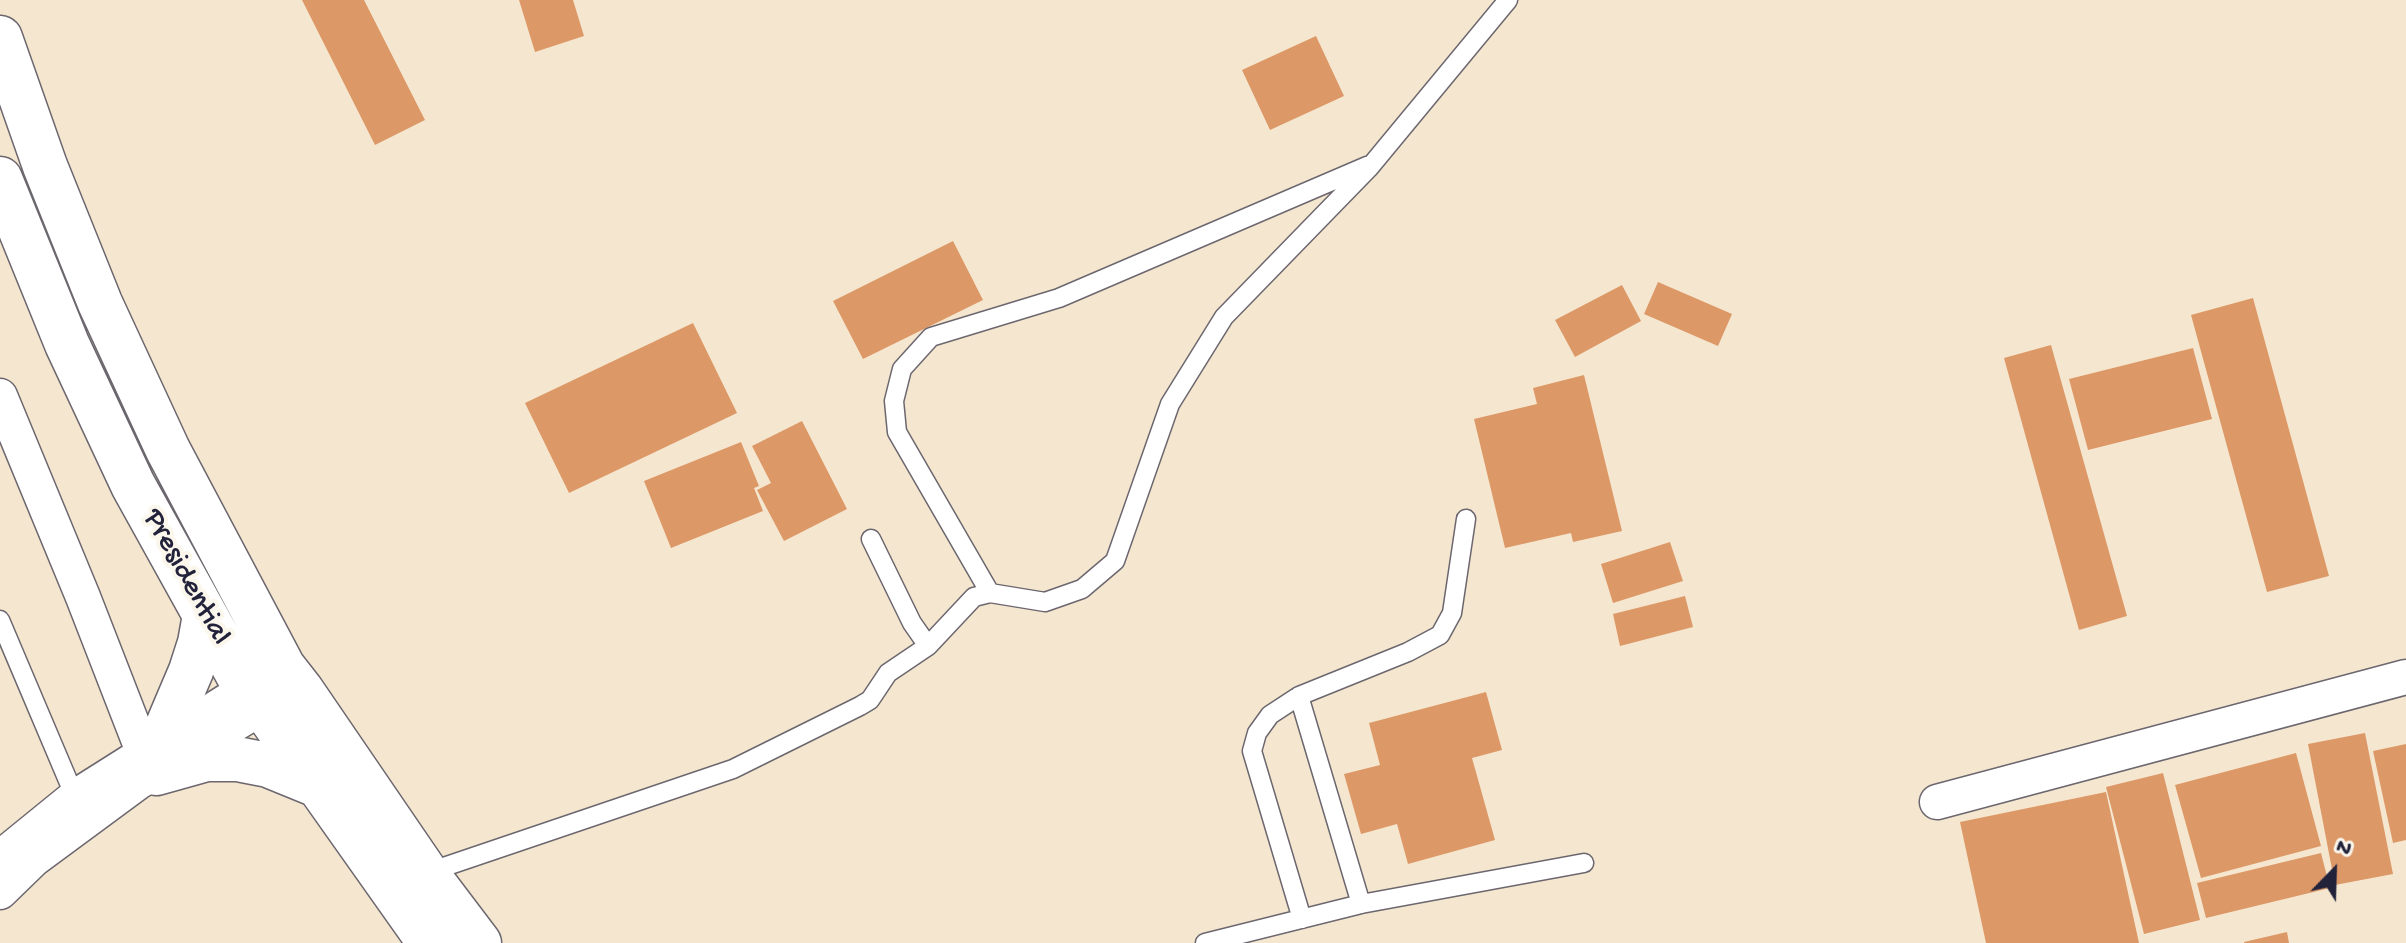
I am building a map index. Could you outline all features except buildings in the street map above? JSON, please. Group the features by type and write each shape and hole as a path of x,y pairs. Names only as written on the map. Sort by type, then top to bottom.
{"main road":[{"path":"0,38 45,166 100,303 273,688 426,873 479,943"},
{"name":"Presidential","path":"0,179 67,344 113,443 205,615 273,688 317,785 430,943"},
{"path":"205,615 191,671 153,757 237,759 268,765 317,785"}],"street":[{"path":"0,396 153,757"},
{"path":"1937,802 2406,677"},
{"path":"6,843 75,797 153,757 273,688"},
{"path":"0,892 34,859 137,783 153,757"}],"lane":[{"path":"426,873 733,769 860,706 870,700 888,673 928,646 974,597 990,593 1045,602 1082,589 1115,561 1170,404 1224,317 1369,168 1508,0"},
{"path":"990,593 897,432 894,401 902,369 931,337 1059,298 1367,166 1369,168"},
{"path":"1302,919 1252,751 1257,733 1270,715 1299,696 1408,652 1440,635 1452,613 1466,519"},
{"path":"871,539 912,623 928,646"},
{"path":"2,628 75,797"},
{"path":"1299,696 1361,904"},
{"path":"1205,943 1361,904 1584,863"}]}
